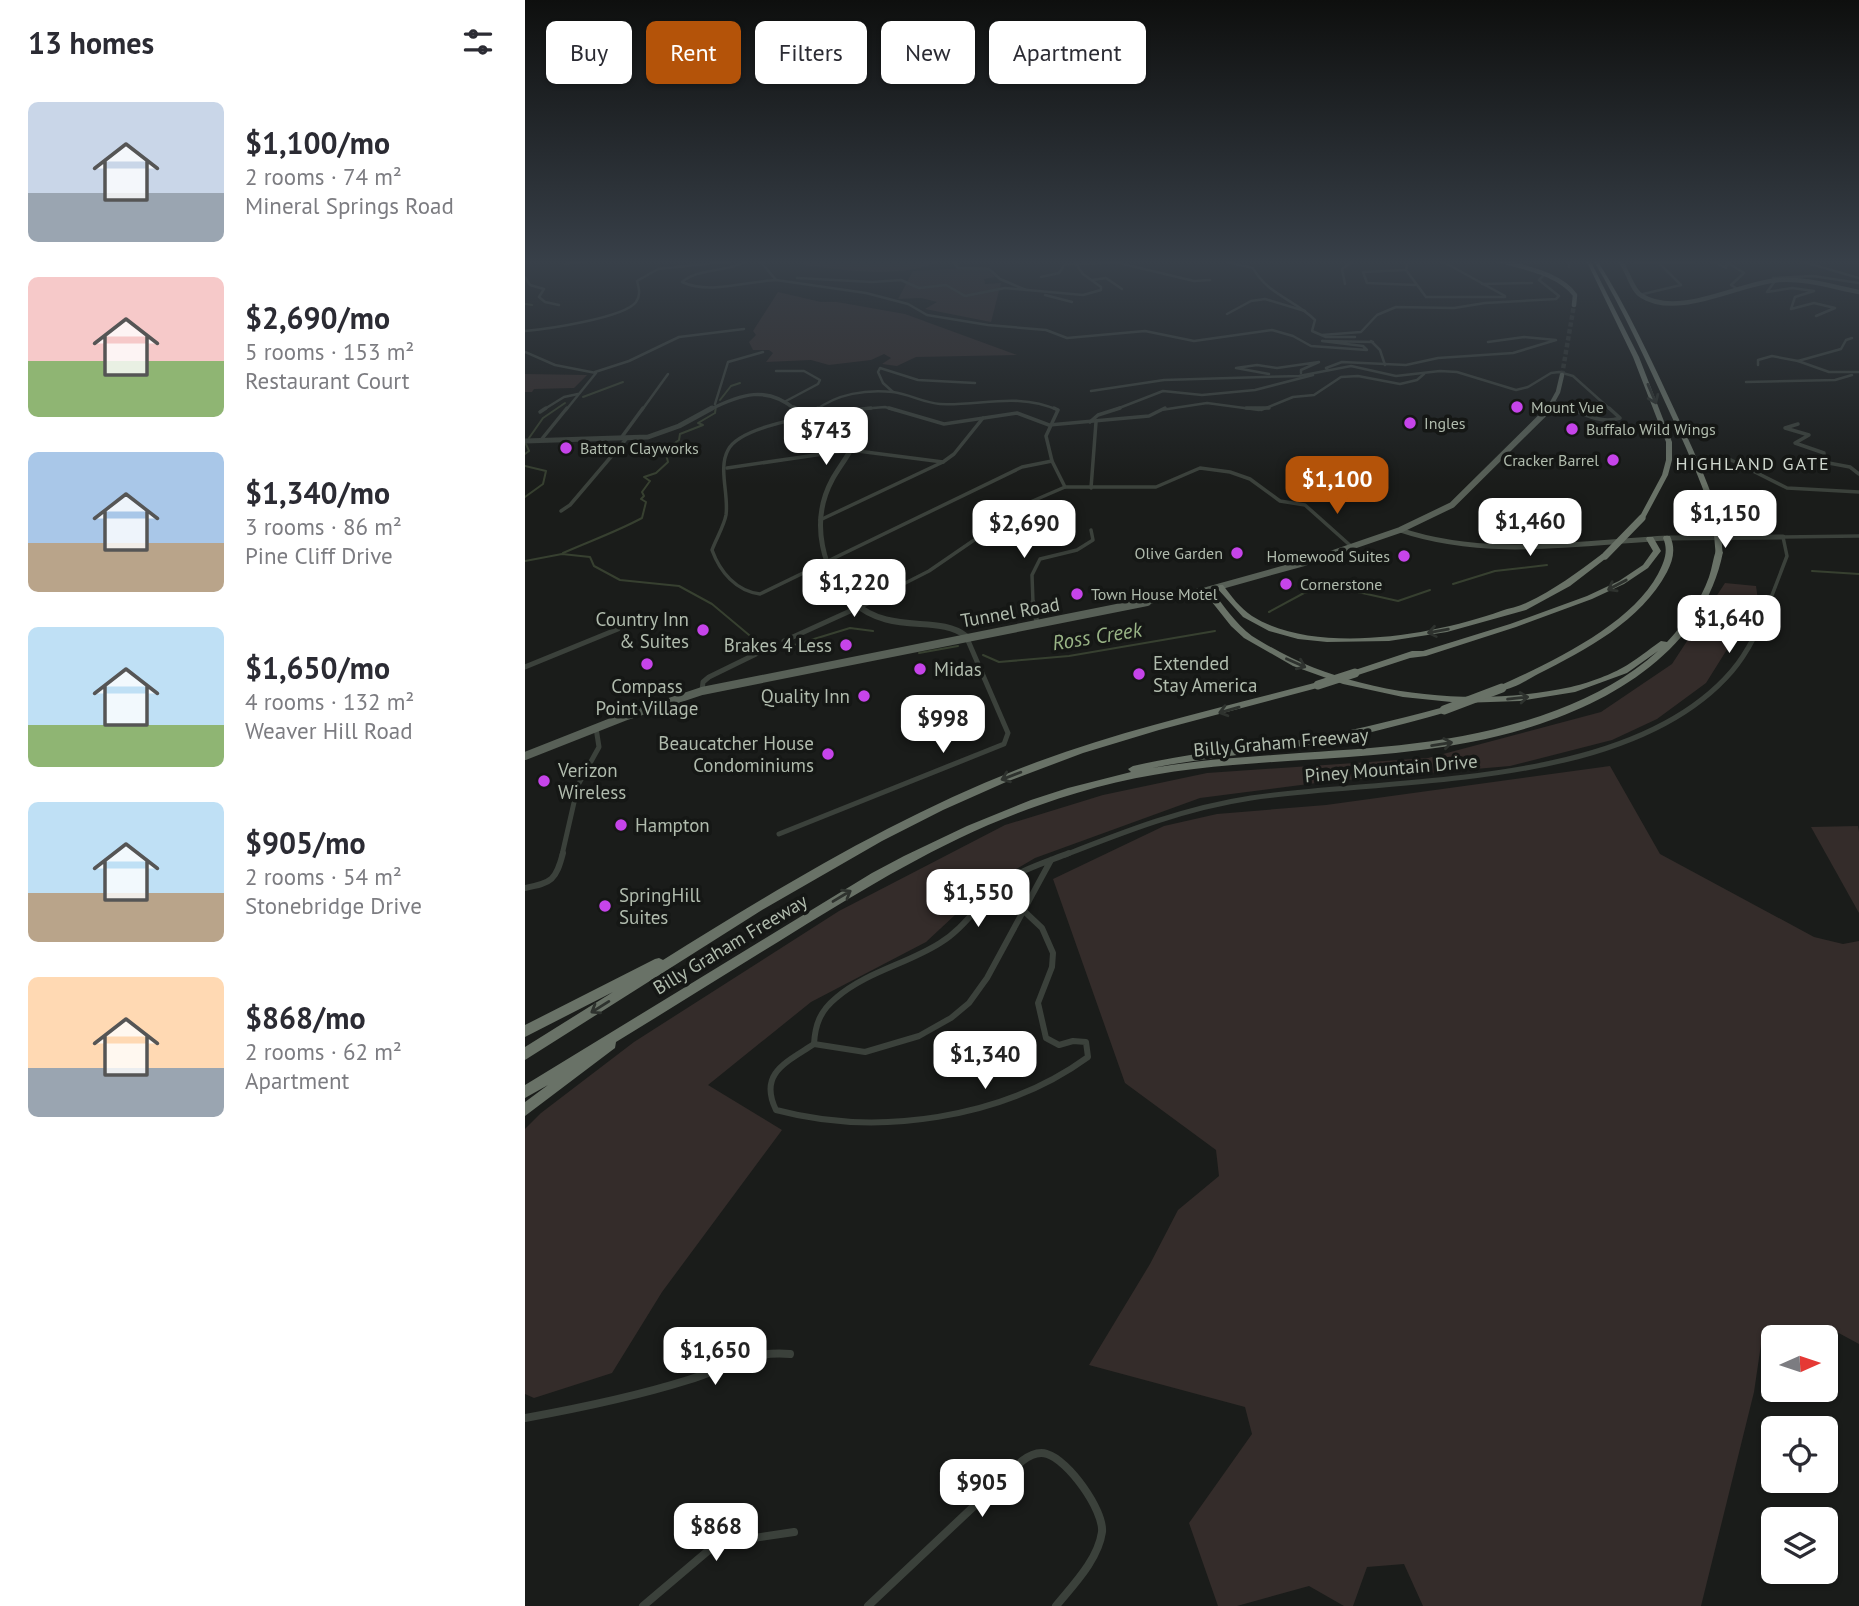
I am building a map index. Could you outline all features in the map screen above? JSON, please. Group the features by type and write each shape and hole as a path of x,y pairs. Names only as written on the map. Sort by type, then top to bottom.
{"highway":[{"name":"Billy Graham Freeway","path":"525,1054 685,953 858,850 1006,777 1128,737 1318,685 1409,655 1500,620 1567,584 1605,556 1642,518 1665,475 1669,460 1667,435 1625,335"},
{"name":"Billy Graham Freeway","path":"525,1093 637,1021 853,890 926,848 1015,808 1107,780 1203,765 1423,747 1490,735 1529,725 1620,685 1657,658 1697,612 1712,580 1719,552 1716,517 1693,452 1637,335"},
{"path":"1107,780 1129,769 1154,763 1366,731 1444,710 1502,688 1582,647 1640,602 1656,584 1666,566 1671,547 1667,538"},
{"path":"1409,655 1423,654 1598,595 1629,578 1652,561 1657,551 1650,539"},
{"path":"1220,587 1235,605 1257,622 1285,632 1317,637 1376,638 1424,634 1469,624 1527,606"},
{"path":"1207,590 1230,619 1251,639 1302,667 1384,691 1457,700 1527,697 1595,682 1646,656 1686,625"},
{"path":"525,1031 672,956 685,953"},
{"path":"525,1110 604,1051 637,1021"}],"main road":[{"name":"Tunnel Road","path":"525,756 702,691 1220,587 1399,530 1452,505 1493,467 1554,402 1562,375"},
{"path":"1399,530 1428,541 1465,546 1667,538"}],"street":[{"path":"525,352 555,365 595,372 629,361 678,337 695,335"},
{"path":"1059,335 1067,338 1101,335"},
{"path":"1164,335 1193,341 1233,335"},
{"path":"1289,335 1319,347 1367,350 1363,346 1322,341 1373,342"},
{"path":"1322,335 1362,338 1373,342 1380,350 1385,365"},
{"path":"1091,391 1164,380 1299,376 1327,369 1329,365 1348,363 1406,365 1440,358 1496,356 1519,353 1556,340 1524,337 1488,342"},
{"path":"1798,361 1841,349 1846,340 1852,338"},
{"path":"715,404 728,362 763,352"},
{"path":"1758,365 1758,360 1762,357 1784,357 1829,372 1859,373"},
{"path":"1301,373 1301,370 1319,362 1277,368 1257,365 1236,368 1261,373 1301,373 1356,366 1396,376 1457,372 1516,390 1528,387 1551,373 1564,372 1573,376 1620,418 1616,421 1603,420 1554,402"},
{"path":"893,392 883,383 878,372 880,368 888,368 898,375 918,380 975,383"},
{"path":"776,371 804,372 820,380 818,384 786,401"},
{"path":"541,440 593,379 595,372"},
{"path":"1090,422 1097,415 1143,401 1163,391 1202,395 1255,390 1305,380 1318,372"},
{"path":"1746,382 1835,380 1859,373"},
{"path":"621,438 668,374"},
{"path":"1052,461 1022,467 760,594 747,592 722,570 712,550 715,535 725,521 725,460 728,448 741,437 782,421 885,407 944,424 1017,414 1049,425 1149,416 1165,408 1207,403 1260,410 1293,397 1314,395 1346,376 1400,384 1424,374"},
{"path":"807,417 826,402 851,393 893,392 939,404 1005,399 1051,407 1058,410 1045,436 1052,461 1065,487"},
{"path":"540,412 564,397 579,394"},
{"path":"525,441 646,437 672,430 715,404 757,395 773,395 807,417 852,426 857,433 851,450 824,496 819,535 827,562 838,584 858,606 885,620 947,628 966,636 1008,733 1007,741 779,834"},
{"path":"820,520 943,462 954,454 983,418"},
{"path":"1091,488 1096,422"},
{"path":"1798,424 1785,428 1809,435 1795,443 1824,453 1824,457 1816,458 1818,461 1850,467 1859,474"},
{"path":"561,511 570,505 628,438"},
{"path":"727,468 851,450 943,462"},
{"path":"1727,458 1743,464 1774,484 1791,489 1859,492"},
{"path":"784,641 929,570 1028,500 1065,487 1156,486 1169,483 1200,468 1230,472 1250,479 1280,501 1305,505 1352,547"},
{"path":"1037,623 1030,589 1032,573 1038,559 1047,555 1079,551 1093,540 1091,530"},
{"path":"1667,538 1859,536"},
{"name":"Piney Mountain Drive","path":"814,1044 813,1035 817,1022 837,995 856,982 889,969 947,938 1013,877 1166,816 1208,806 1326,789 1488,776 1580,757 1629,740 1668,721 1722,682 1746,652 1787,556 1783,537"},
{"path":"525,667 618,629"},
{"path":"702,691 705,679 756,654"},
{"path":"525,888 547,884 558,873 578,785 599,747 596,728"},
{"path":"1024,911 1042,928 1053,953 1052,967 1038,1003 1045,1038 1059,1045 1073,1041 1086,1042 1089,1056 1057,1081 987,1105 889,1122 817,1121 776,1110 768,1098 768,1084 773,1075 814,1044 865,1052 937,1028 969,1003 987,978 1051,860"},
{"path":"525,1418 594,1405 689,1380 759,1353 790,1354"},
{"path":"868,1606 1022,1461 1039,1452 1056,1458 1094,1502 1102,1522 1101,1536 1093,1557 1056,1606"},
{"path":"643,1606 689,1564 709,1550 733,1541 794,1532"}],"shaded area":[{"path":"756,335 962,335 1017,355 916,357 897,366 882,364 891,358 884,354 871,360 829,365 811,360 766,362 773,353 769,350 753,350 749,342"},
{"path":"525,374 587,375 574,388 534,389 532,392 525,392"},
{"path":"1725,583 1756,586 1758,600 1706,683 1657,719 1612,740 1510,766 1324,782 1200,798 1035,858 984,888 926,942 811,1002 708,1085 782,1130 662,1292 612,1373 534,1398 525,1394 525,1129 541,1113 634,1042 839,911 1005,825 1103,795 1207,773 1428,758 1601,712 1672,664"},
{"path":"1610,766 1660,854 1814,937 1843,944 1859,941 1859,1344 1838,1333 1838,1325 1761,1325 1754,1392 1701,1606 1423,1606 1404,1564 1367,1567 1353,1606 1344,1606 1309,1586 1237,1606 1218,1606 1189,1523 1252,1434 1245,1407 1089,1365 1150,1264 1178,1210 1219,1176 1216,1150 1125,1083 1053,879 1164,826 1217,814 1326,805"},
{"path":"1858,826 1859,832 1859,913 1811,827"}],"waterway":[{"path":"583,397 623,382"},
{"path":"720,400 731,386 740,383"},
{"path":"529,438 543,418 565,403"},
{"path":"563,553 642,518 646,502 641,499 644,496 642,492 650,481 644,477 656,473 668,462 665,450 679,440 680,434 703,425 698,423 715,413 716,406"},
{"path":"525,454 529,451 526,444"},
{"path":"525,466 546,471 543,484 525,497"},
{"name":"Ross Creek","path":"525,561 562,554 590,557 594,566 620,580 679,586 712,604 767,650 778,650 850,628 873,631"},
{"name":"Ross Creek","path":"1453,584 1495,571 1547,565"},
{"name":"Ross Creek","path":"1812,571 1859,574"},
{"name":"Ross Creek","path":"1269,612 1304,593 1331,586 1398,601 1430,590"},
{"name":"Ross Creek","path":"983,655 999,662 1069,656 1215,631"},
{"name":"Ross Creek","path":"919,653 958,646"}],"tunnel":[{"path":"1562,375 1569,335"}],"place":[{"name":"Mount Vue","path":"1517,407"},
{"name":"Ingles","path":"1410,423"},
{"name":"Buffalo Wild Wings","path":"1572,429"},
{"name":"Batton Clayworks","path":"566,448"},
{"name":"Cracker Barrel","path":"1613,460"},
{"name":"Olive Garden","path":"1237,553"},
{"name":"Homewood Suites","path":"1404,556"},
{"name":"Cornerstone","path":"1286,584"},
{"name":"Town House Motel","path":"1077,594"},
{"name":"Country Inn & Suites","path":"703,630"},
{"name":"Brakes 4 Less","path":"846,645"},
{"name":"Compass Point Village","path":"647,664"},
{"name":"Midas","path":"920,669"},
{"name":"Extended Stay America","path":"1139,674"},
{"name":"Quality Inn","path":"864,696"},
{"name":"Beaucatcher House Condominiums","path":"828,754"},
{"name":"Verizon Wireless","path":"544,781"},
{"name":"Hampton","path":"621,825"},
{"name":"SpringHill Suites","path":"605,906"}],"district":[{"name":"HIGHLAND GATE","path":"1753,463"}]}
